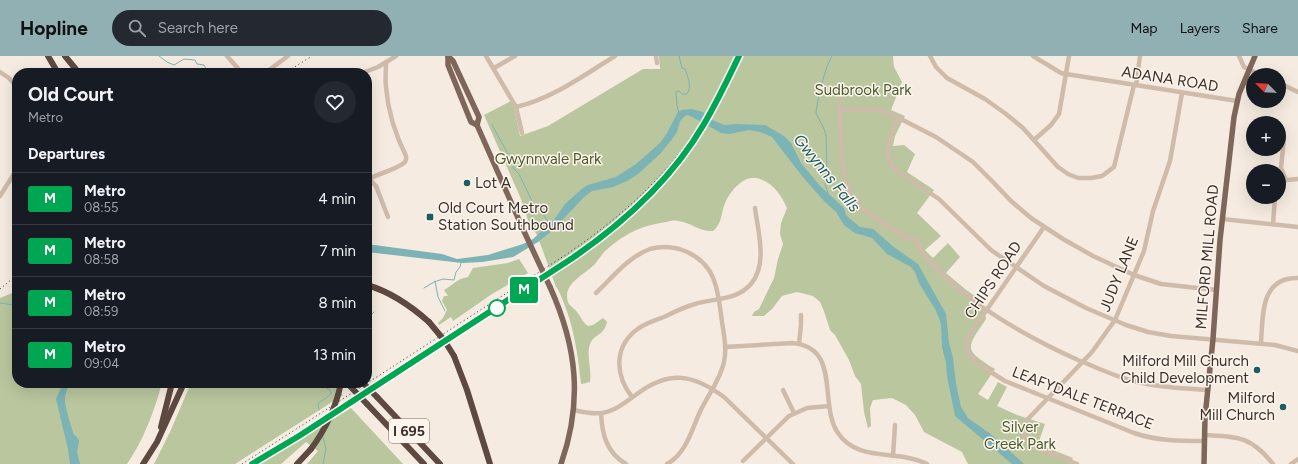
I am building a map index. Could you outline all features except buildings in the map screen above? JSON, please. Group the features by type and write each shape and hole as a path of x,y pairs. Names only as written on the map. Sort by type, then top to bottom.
{"highway":[{"path":"48,56 55,68"},
{"path":"64,56 70,68"},
{"path":"64,56 74,68"},
{"path":"372,287 399,299 418,312 429,322 444,340 454,356 468,390 490,464"},
{"path":"157,442 171,388"},
{"path":"143,464 157,442 182,388"},
{"path":"296,464 311,449 322,434 335,404 340,388"},
{"name":"I 695","path":"352,388 424,464"},
{"name":"I 695","path":"368,388 440,464"}],"main road":[{"path":"448,56 448,65 471,122 477,125"},
{"path":"448,56 454,61 479,117 477,125 550,287 569,338 573,363 575,394 574,410 569,438 561,464"},
{"name":"MILFORD MILL ROAD","path":"1250,68 1255,56"},
{"name":"MILFORD MILL ROAD","path":"1204,464 1207,390 1222,219 1234,117 1237,101 1246,78"}],"street":[{"path":"227,56 238,68"},
{"path":"272,68 288,56"},
{"path":"372,69 396,56"},
{"path":"486,56 516,107 522,133"},
{"path":"494,68 515,56"},
{"path":"516,107 532,103 547,96 615,56"},
{"path":"656,56 657,63"},
{"path":"930,56 936,67 947,78 995,106 1019,125 1058,167 1073,176 1091,178 1102,176 1111,170 1115,164 1121,134 1135,85 1140,56"},
{"name":"ADANA ROAD","path":"1033,56 1066,74 1237,101"},
{"path":"1034,140 1051,125 1059,114 1069,56"},
{"path":"1238,56 1246,68"},
{"path":"372,178 397,167 404,163 406,159 391,120 386,86 386,62"},
{"path":"0,72 12,81"},
{"path":"1286,86 1297,90"},
{"name":"JUDY LANE","path":"1077,464 1032,446 1024,436 1025,423 1098,344 1115,320 1144,251 1154,207 1170,161 1182,92"},
{"path":"839,96 842,167 846,184 854,199 869,214 908,238 918,241 918,248 922,253 963,293 1030,337 1111,374 1136,382 1207,390"},
{"path":"840,110 872,109 888,113 936,137 962,154 984,172 1011,201 1044,227 1093,256 1134,275 1161,284 1216,290"},
{"path":"898,118 888,147 888,157 894,169 940,199 981,240 1016,268 1060,295 1115,320 1139,329 1159,334 1261,343 1281,346 1298,352"},
{"path":"0,196 12,177"},
{"path":"1286,180 1298,179"},
{"path":"372,182 376,186 388,217"},
{"path":"1273,224 1274,204"},
{"path":"632,397 622,380 619,364 622,351 631,336 644,326 685,307 705,301 730,298 751,284 758,271 760,253 755,208"},
{"path":"1222,219 1298,227"},
{"name":"CHIPS ROAD","path":"966,348 968,340 987,310 1044,227"},
{"path":"596,293 634,257 651,249 667,247 690,253 702,261 711,272 714,279 719,299 725,347 722,369 685,446 676,458 668,464"},
{"path":"1261,343 1264,305 1269,292 1279,282 1298,278"},
{"path":"799,344 802,325 801,315"},
{"path":"725,347 799,344 811,349 821,360 825,370 830,416 835,428 847,443 864,452 913,458 927,464"},
{"name":"LEAFYDALE TERRACE","path":"966,348 971,358 999,378 1012,385 1148,438 1164,440 1231,436 1246,440 1258,447 1273,464"},
{"path":"574,410 601,413 619,407 653,383 672,378 691,379 712,389 730,402 793,464"},
{"path":"783,390 794,413"},
{"path":"743,461 766,437 794,413 807,408 829,406"},
{"path":"601,413 603,433 608,446 618,458 626,464"},
{"path":"893,456 895,426"},
{"path":"1292,464 1298,459"}],"green space":[{"path":"659,56 893,56 894,67 902,82 891,110 905,116 895,136 893,146 904,145 915,154 907,172 934,190 917,213 941,236 925,250 933,258 948,243 960,257 946,273 983,302 986,319 974,337 971,348 977,357 995,369 978,394 988,400 998,382 1007,387 997,406 1017,415 1045,424 1038,444 1073,458 1070,464 968,464 962,452 924,432 915,415 906,405 892,398 873,400 870,408 871,426 868,428 864,412 861,384 855,376 849,360 835,335 830,330 820,302 813,296 797,292 782,296 772,309 764,316 752,316 754,312 759,309 774,278 783,244 780,234 781,223 787,208 780,194 773,187 765,181 754,178 749,178 739,184 731,193 725,203 720,222 713,231 704,230 687,223 675,221 648,226 618,240 604,252 595,264 574,281 570,286 567,297 569,304 584,323 588,326 593,325 603,318 607,322 604,330 594,338 590,344 590,382 581,384 575,341 567,311 556,287 536,233 531,229 521,199 484,115 511,101 514,107 520,136 548,126 643,69 660,69"},
{"path":"519,259 528,273 492,294 453,321 451,317 439,325 438,323 443,318 447,310 442,301 444,296 448,296 444,290 458,280 468,277 473,268 508,263"},
{"path":"12,293 12,388 161,388 148,425 139,445 127,464 0,464 0,298"},
{"path":"189,388 337,388 343,395 235,464 154,464 170,432"},
{"path":"351,408 403,464 307,464 318,451 306,442 281,464 259,464"}],"water":[{"name":"Gwynns Falls","path":"692,109 703,112 710,119 724,125 765,125 784,136 791,143 801,163 820,186 844,208 846,215 850,219 860,227 873,229 895,248 918,264 946,314 949,343 961,407 968,418 992,435 1024,464 1012,464 955,416 942,347 941,325 935,309 919,283 915,272 911,267 887,254 872,238 855,233 844,225 836,212 823,200 802,176 772,137 760,132 749,130 729,134 721,133 688,115 685,116 680,121 677,132 673,138 660,154 638,174 613,187 592,191 584,197 553,230 538,242 513,257 482,262 462,263 372,253 372,245 442,254 457,259 488,255 523,244 533,239 554,220 565,204 583,188 588,185 616,177 636,164 660,143 678,112"},
{"path":"61,388 67,388 65,402 74,435 79,441 77,452 80,464 70,464 68,449 56,399"}],"waterway":[{"path":"159,56 174,65 184,59 195,60 197,64 204,65 206,68"},
{"path":"679,56 682,68 685,69 689,82 687,94 682,94 679,91 676,92 679,113"},
{"path":"828,194 825,184 827,169 826,135 816,113 822,84 832,56"},
{"path":"492,125 514,165 513,168 519,174 533,203 538,207 550,224"},
{"path":"424,288 443,279 454,280 461,263"},
{"path":"435,281 438,297 445,311"},
{"path":"0,303 12,305"},
{"path":"319,410 318,404 331,393 330,390 327,388"},
{"path":"323,437 326,449 323,464"}],"railway":[{"path":"293,68 312,56"},
{"path":"372,380 567,254 624,211 657,179 687,143 701,123 724,82 736,56"},
{"path":"372,388 571,259 596,242 614,227"},
{"path":"0,289 12,279"},
{"path":"242,464 360,388"},
{"path":"268,454 372,388"}],"metro line":[{"name":"M","path":"252,464 299,436 571,259 617,225 660,184 684,154 715,105 739,56"}],"place":[{"name":"Lot A","path":"467,183"},
{"name":"Old Court Metro Station Southbound","path":"430,217"},
{"name":"Milford Mill Church Child Development","path":"1257,370"},
{"name":"Milford Mill Church","path":"1283,407"}],"park label":[{"name":"Sudbrook Park","path":"863,90"},
{"name":"Gwynnvale Park","path":"548,159"},
{"name":"Silver Creek Park","path":"1020,436"}]}
